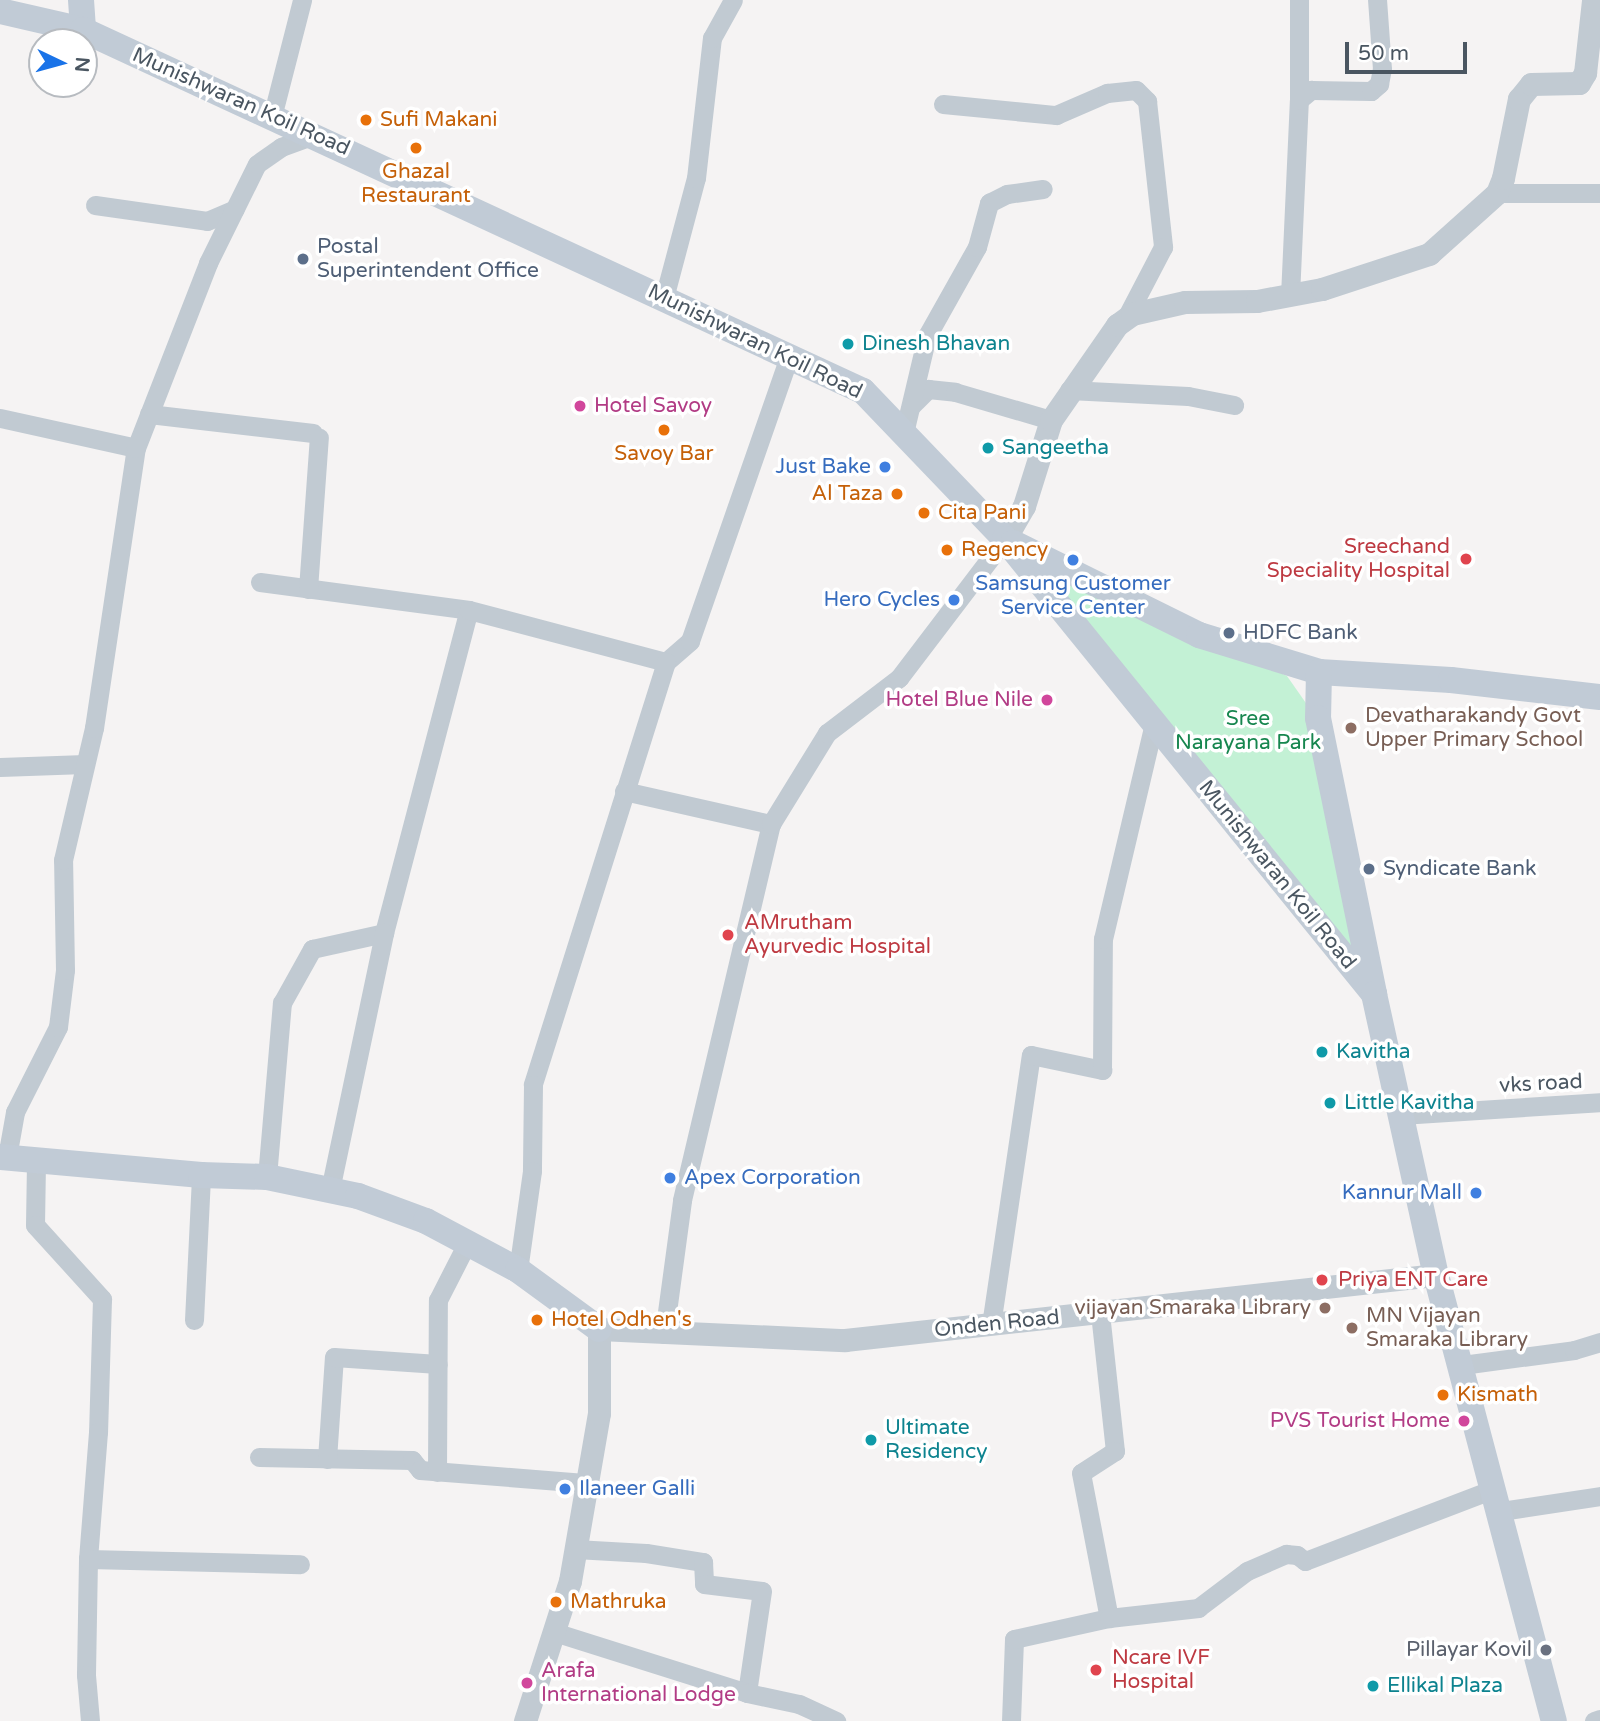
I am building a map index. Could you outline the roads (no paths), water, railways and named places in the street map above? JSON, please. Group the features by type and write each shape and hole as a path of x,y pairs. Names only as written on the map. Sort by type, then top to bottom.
{"main road":[{"path":"81,0 83,28"},
{"name":"Munishwaran Koil Road","path":"0,11 74,28"},
{"name":"Munishwaran Koil Road","path":"98,37 863,391 1005,539 1374,994"},
{"path":"1005,539 1199,635 1320,672 1451,680 1600,697"},
{"path":"1320,672 1318,718 1374,994 1436,1275 1497,1500 1538,1670 1554,1721"},
{"path":"3,1157 201,1175 267,1177 358,1196 426,1222 518,1270 599,1329"}],"street":[{"path":"272,117 302,0"},
{"path":"664,298 696,178 712,38 733,0"},
{"path":"1290,296 1299,100 1299,0"},
{"path":"1299,100 1311,90 1371,91 1378,84 1382,69 1377,0"},
{"path":"1126,318 1185,302 1232,303 1290,296 1335,285 1429,254 1497,193 1503,178 1519,99 1531,84 1579,83 1585,73 1594,0"},
{"path":"664,1334 682,1200 771,824 827,733 899,678 1005,539 1024,506 1051,420 1105,338 1126,318 1163,247 1147,101 1136,90 1114,92 1056,115 943,104"},
{"path":"3,1157 15,1112 58,1027 65,970 63,860 94,728 136,449 208,263 257,164 281,147 314,135"},
{"path":"904,433 927,336 977,247 989,203 1007,194 1043,189"},
{"path":"1497,193 1600,193"},
{"path":"94,205 207,221 235,209"},
{"path":"518,1270 532,1171 533,1085 666,662 690,641 789,356"},
{"path":"912,406 928,389 955,392 1051,420"},
{"path":"1069,390 1188,396 1234,405"},
{"path":"149,414 316,435 308,589"},
{"path":"0,418 136,449"},
{"path":"260,582 469,610 666,662"},
{"path":"330,1190 384,933 469,610"},
{"path":"991,1325 1031,1055 1102,1070 1103,939 1154,723"},
{"path":"0,767 85,764"},
{"path":"624,791 771,824"},
{"path":"267,1177 282,1003 312,949 384,933"},
{"name":"vks road","path":"1401,1115 1600,1102"},
{"path":"36,1162 35,1225 102,1298 98,1432 88,1559 86,1675 90,1721"},
{"path":"194,1320 201,1175"},
{"path":"437,1472 438,1300 467,1243"},
{"name":"Onden Road","path":"599,1329 845,1340 1436,1275"},
{"path":"1100,1313 1115,1451 1081,1473 1109,1618"},
{"path":"525,1721 570,1581 598,1413 599,1329"},
{"path":"1462,1365 1574,1350 1600,1342"},
{"path":"327,1459 334,1357 438,1364"},
{"path":"259,1457 412,1460 420,1471 587,1483"},
{"path":"1011,1721 1014,1639 1109,1618 1198,1608 1247,1571 1286,1554 1297,1555 1305,1561 1497,1500 1600,1496"},
{"path":"576,1549 646,1553 703,1562 704,1584 762,1591 747,1693"},
{"path":"88,1559 300,1564"},
{"path":"554,1632 747,1693 799,1704 836,1721"},
{"path":"1594,1721 1600,1719"}],"place":[{"name":"Sufi Makani","path":"366,120"},
{"name":"Ghazal Restaurant","path":"416,148"},
{"name":"Postal Superintendent Office","path":"303,259"},
{"name":"Dinesh Bhavan","path":"848,344"},
{"name":"Hotel Savoy","path":"580,406"},
{"name":"Savoy Bar","path":"664,430"},
{"name":"Sangeetha","path":"988,448"},
{"name":"Just Bake","path":"885,467"},
{"name":"Al Taza","path":"897,494"},
{"name":"Cita Pani","path":"924,513"},
{"name":"Regency","path":"947,550"},
{"name":"Sreechand Speciality Hospital","path":"1466,559"},
{"name":"Samsung Customer Service Center","path":"1073,560"},
{"name":"Hero Cycles","path":"954,600"},
{"name":"HDFC Bank","path":"1229,633"},
{"name":"Hotel Blue Nile","path":"1047,700"},
{"name":"Devatharakandy Govt Upper Primary School","path":"1351,728"},
{"name":"Syndicate Bank","path":"1369,869"},
{"name":"AMrutham Ayurvedic Hospital","path":"728,935"},
{"name":"Kavitha","path":"1322,1052"},
{"name":"Little Kavitha","path":"1330,1103"},
{"name":"Apex Corporation","path":"670,1178"},
{"name":"Kannur Mall","path":"1476,1193"},
{"name":"Priya ENT Care","path":"1322,1280"},
{"name":"vijayan Smaraka Library","path":"1325,1308"},
{"name":"Hotel Odhen's","path":"537,1320"},
{"name":"MN Vijayan Smaraka Library","path":"1352,1328"},
{"name":"Kismath","path":"1443,1395"},
{"name":"PVS Tourist Home","path":"1464,1421"},
{"name":"Ultimate Residency","path":"871,1440"},
{"name":"Ilaneer Galli","path":"565,1489"},
{"name":"Mathruka","path":"556,1602"},
{"name":"Pillayar Kovil","path":"1546,1650"},
{"name":"Ncare IVF Hospital","path":"1096,1670"},
{"name":"Arafa International Lodge","path":"527,1683"},
{"name":"Ellikal Plaza","path":"1373,1686"}],"park label":[{"name":"Sree Narayana Park","path":"1248,731"}]}
